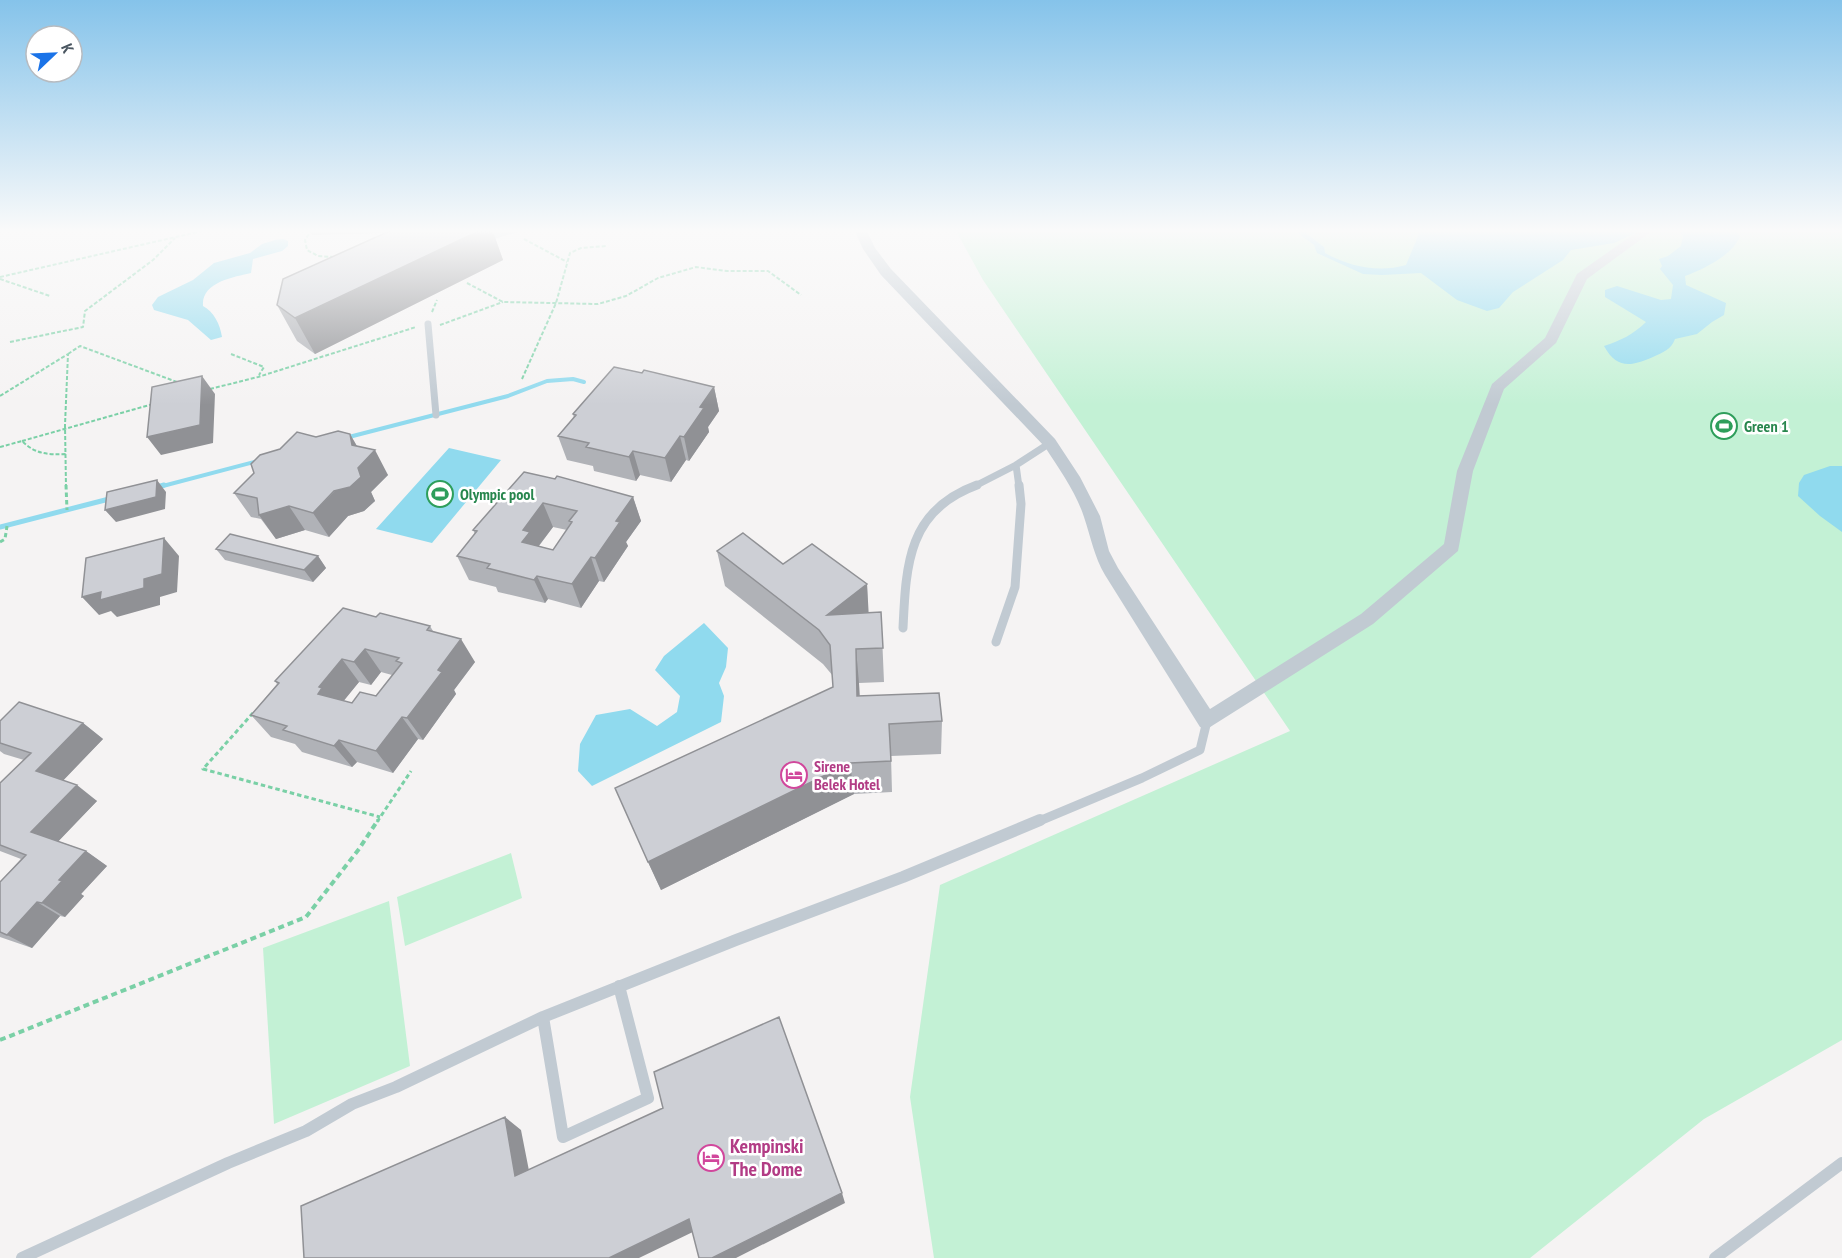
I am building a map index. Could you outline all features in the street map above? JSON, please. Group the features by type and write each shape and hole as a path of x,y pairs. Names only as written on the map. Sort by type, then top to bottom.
{"street":[{"path":"901,288 1050,443 1072,477 1092,516 1101,551 1111,571 1207,721 1367,619 1452,547 1465,471 1497,387 1551,340 1577,288"}],"lane":[{"path":"428,324 436,415"},
{"path":"903,628 906,566 917,531 936,508 958,493 992,479 1050,443"},
{"path":"996,642 1015,587 1021,504 1016,465"},
{"path":"22,1258 228,1163 306,1131 352,1104 396,1087 543,1017 903,877 1142,778 1200,750 1207,721"},
{"path":"543,1017 563,1137 648,1098 620,986"},
{"path":"1715,1258 1842,1163"}],"path":[{"path":"27,288 50,296"},
{"path":"10,342 83,327 85,311 116,288"},
{"path":"475,288 503,302"},
{"path":"522,379 556,303 560,288"},
{"path":"208,390 258,377 428,324 438,326 503,302 598,304 626,296 641,288"},
{"path":"791,288 801,295"},
{"path":"428,324 437,300"},
{"path":"0,396 80,346 182,384 174,390"},
{"path":"67,510 65,429 68,354"},
{"path":"231,354 264,367 258,377"},
{"path":"0,447 148,407 157,401"},
{"path":"22,441 32,452 50,455 66,454"},
{"path":"0,543 5,539 7,526"},
{"path":"258,707 203,769 380,818"},
{"path":"0,1040 306,917 359,849 411,771"}],"green space":[{"path":"988,288 1842,288 1842,1040 1704,1119 1530,1258 934,1258 910,1097 940,885 1290,731"},
{"path":"511,853 522,898 405,946 397,897"},
{"path":"389,901 410,1066 274,1124 263,948"}],"water":[{"path":"177,288 211,288 207,291 203,306 216,319 222,337 211,340 188,320 154,310 152,305 158,297"},
{"path":"1441,288 1520,288 1499,308 1487,311 1457,300"},
{"path":"1622,288 1661,300 1671,299 1673,288 1692,288 1726,303 1724,315 1697,334 1675,339 1669,348 1653,357 1626,364 1609,354 1604,346 1626,337 1646,322 1605,297 1605,290"},
{"name":"Olympic pool","path":"449,448 501,460 432,543 376,529"},
{"path":"1830,466 1842,466 1842,532 1798,496 1799,483 1804,475"},
{"path":"704,623 728,648 726,667 719,683 724,696 721,722 592,786 578,771 580,744 596,715 630,709 657,726 677,712 680,696 655,670 664,656"}],"building":[{"path":"281,288 359,288 295,318 277,305"},
{"path":"614,367 642,373 644,370 714,387 700,407 704,408 684,437 680,436 665,458 633,451 629,457 586,447 589,443 558,436 576,415 573,414"},
{"path":"202,376 200,425 147,437 152,387"},
{"path":"338,431 350,434 352,445 375,450 358,468 361,477 350,487 334,491 313,513 289,506 259,515 257,498 234,493 254,473 251,464 260,455 280,449 297,432 316,437"},
{"path":"524,472 555,479 557,476 633,497 616,521 620,522 595,558 591,557 572,584 537,576 534,580 487,568 490,564 457,556 477,531 473,530","holes":["543,503 577,511 553,550 522,542 530,532 523,530"]},
{"path":"157,480 156,497 105,510 107,492"},
{"path":"743,533 783,564 812,544 867,584 827,615 881,612 883,648 856,649 857,696 939,693 942,721 889,724 891,761 850,763 648,862 615,788 833,687 830,645 819,630 717,551"},
{"path":"230,534 318,556 304,570 216,549"},
{"path":"164,538 162,574 144,579 144,588 100,600 101,592 82,597 86,558"},
{"path":"343,608 376,617 380,613 430,626 427,630 461,639 438,670 442,672 407,718 402,717 376,751 339,740 334,746 283,730 287,726 251,715 279,683 275,681","holes":["365,649 399,658 396,661 402,663 376,696 360,692 352,703 318,694 322,688 319,687 342,659 354,662"]},
{"path":"19,702 83,723 36,771 77,785 31,832 86,851 59,880 62,881 42,903 37,902 7,935 0,932 0,882 26,855 0,845 0,783 31,753 0,743 0,721"},
{"name":"Kempinski The Dome","path":"779,1017 842,1193 712,1258 699,1258 689,1219 609,1258 304,1258 301,1206 505,1117 515,1176 663,1108 654,1072"}],"waterway":[{"path":"345,438 508,396 547,381 573,379 584,382"},
{"path":"159,487 258,461"},
{"path":"157,487 164,485"},
{"path":"0,527 113,498"}],"place":[{"name":"Green 1","path":"1724,426"},
{"name":"Olympic pool","path":"440,494"},
{"name":"Sirene Belek Hotel","path":"794,775"},
{"name":"Kempinski The Dome","path":"711,1158"}]}
